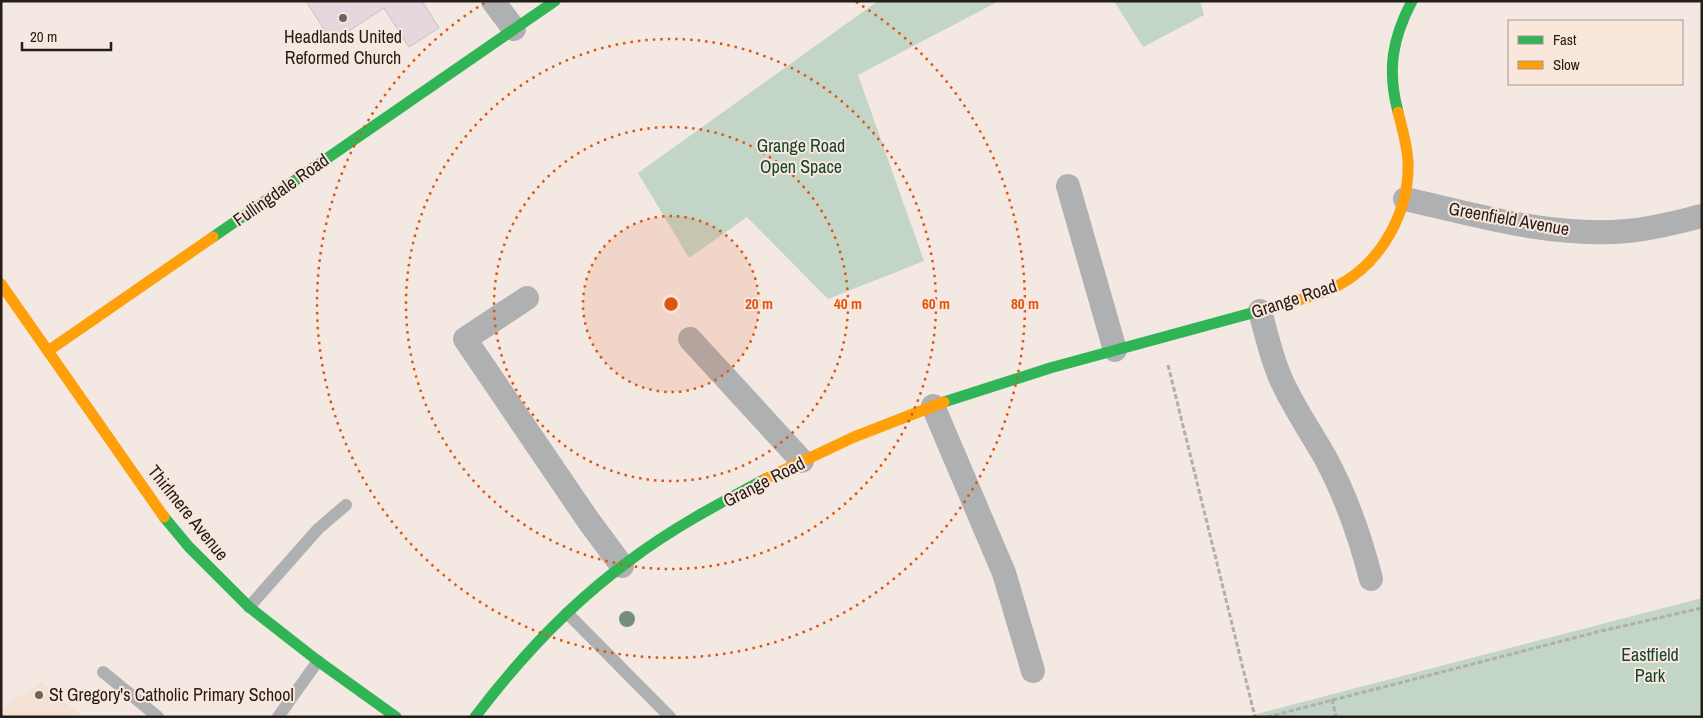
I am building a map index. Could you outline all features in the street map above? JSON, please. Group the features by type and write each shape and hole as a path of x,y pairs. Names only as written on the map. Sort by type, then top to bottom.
{"street":[{"path":"493,1 514,29"},
{"name":"Fullingdale Road","path":"48,351 555,1"},
{"name":"Grange Road","path":"475,717 524,658 567,613 622,566 707,511 802,461 933,406 1010,380 1320,294 1344,282 1366,264 1383,245 1396,222 1405,198 1408,160 1393,91 1391,70 1396,34 1412,1"},
{"path":"1068,186 1115,350"},
{"name":"Greenfield Avenue","path":"1405,198 1522,226 1572,232 1628,231 1658,227 1702,216"},
{"name":"Thirlmere Avenue","path":"1,284 159,510 189,547 249,607 318,662 396,717"},
{"path":"528,298 465,339 588,520 622,566"},
{"path":"1260,311 1280,377 1295,408 1326,459 1346,502 1360,537 1371,579"},
{"path":"690,339 802,461"},
{"path":"933,406 1004,574 1033,671"}],"lane":[{"path":"249,607 318,529 346,505"},
{"path":"567,613 670,717"},
{"path":"278,717 318,662"},
{"path":"102,672 158,717"}],"path":[{"path":"1162,337 1255,717"},
{"path":"1267,717 1702,608"},
{"path":"1332,700 1336,717"}],"shaded area":[{"name":"St Gregory's Catholic Primary School","path":"42,682 83,717 1,717 1,708"}],"green space":[{"name":"Grange Road Open Space","path":"878,1 999,1 858,75 924,261 828,299 747,217 689,258 638,173"},
{"path":"1114,1 1200,1 1204,15 1143,47"},
{"name":"Eastfield Park","path":"1702,598 1702,717 1245,717"}],"building":[{"name":"Headlands United Reformed Church","path":"306,1 422,1 439,28 409,47 384,8 332,42"}],"traffic: fast":[{"path":"213,237 555,1"},
{"path":"1398,112 1393,82 1393,55 1400,28 1412,1"},
{"path":"944,402 1050,368 1281,305"},
{"path":"475,717 509,674 546,633 586,595 645,549 712,507 765,479"},
{"path":"164,517 189,547 249,607 318,661 396,717"}],"traffic: slow":[{"path":"1281,305 1325,292 1355,275 1381,248 1391,232 1399,215 1407,179 1407,148 1398,112"},
{"path":"48,351 213,237"},
{"path":"1,284 164,517"},
{"path":"765,479 854,437 944,402"}],"place":[{"name":"Headlands United Reformed Church","path":"343,18"},
{"name":"St Gregory's Catholic Primary School","path":"39,695"}]}
